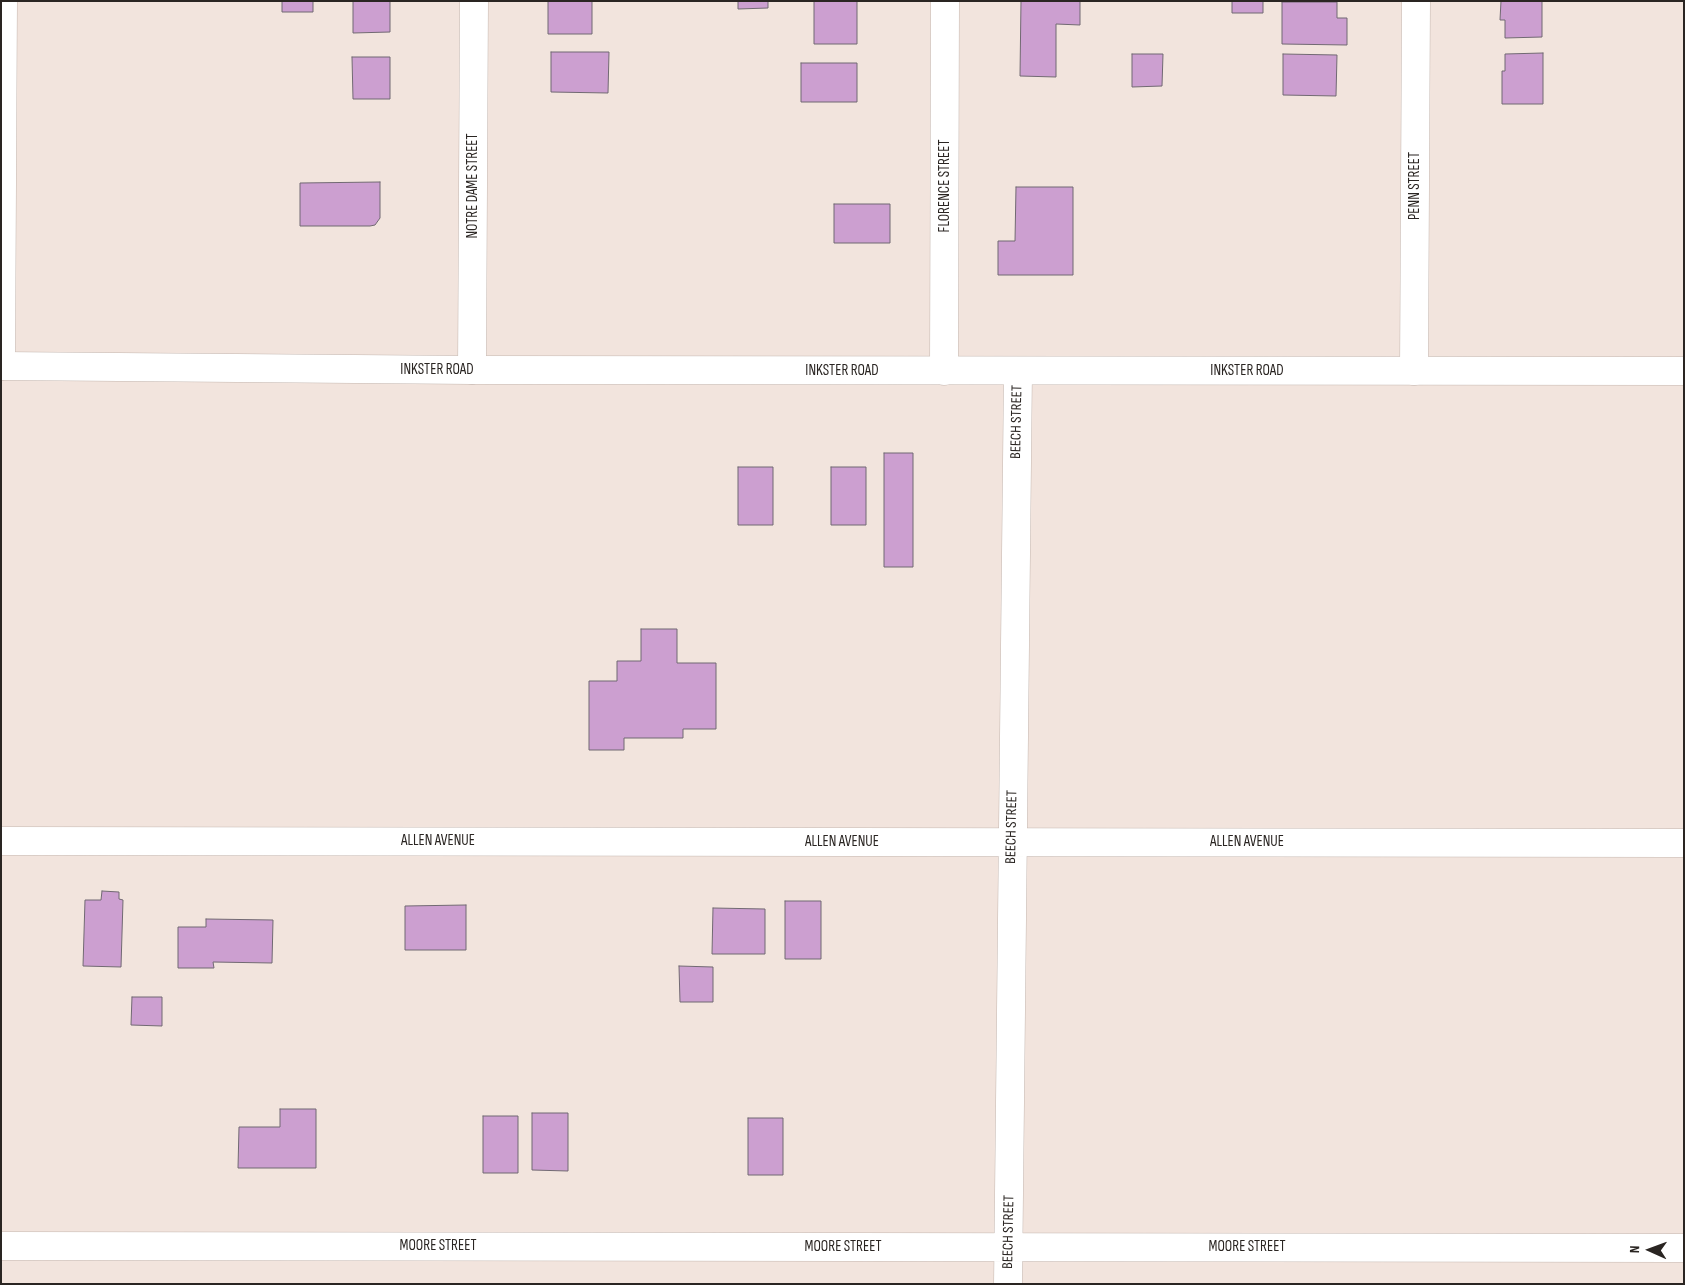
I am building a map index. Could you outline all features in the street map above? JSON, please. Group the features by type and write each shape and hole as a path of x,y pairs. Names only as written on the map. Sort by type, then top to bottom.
{"street":[{"path":"1,366 3,1"},
{"name":"NOTRE DAME STREET","path":"472,370 474,1"},
{"name":"FLORENCE STREET","path":"944,371 945,1"},
{"name":"PENN STREET","path":"1414,371 1416,1"},
{"name":"INKSTER ROAD","path":"1,366 472,370 1684,371"},
{"name":"BEECH STREET","path":"1008,1284 1018,371"},
{"name":"ALLEN AVENUE","path":"1,841 1684,843"},
{"name":"MOORE STREET","path":"1,1246 1684,1248"}],"building":[{"path":"282,1 313,1 313,12 282,12"},
{"path":"353,1 390,1 390,32 353,33"},
{"path":"548,1 592,1 592,34 548,34"},
{"path":"738,1 768,1 768,8 738,9"},
{"path":"814,1 857,1 857,44 814,44"},
{"path":"1021,1 1080,1 1080,25 1056,24 1056,77 1020,76"},
{"path":"1232,1 1263,1 1263,13 1232,13"},
{"path":"1501,1 1542,1 1542,37 1505,38 1505,20 1500,20"},
{"path":"1282,2 1337,2 1337,18 1347,18 1347,45 1282,44"},
{"path":"551,52 609,52 608,93 551,92"},
{"path":"1543,53 1543,104 1502,104 1502,71 1505,71 1505,54"},
{"path":"1132,54 1163,54 1162,86 1132,87"},
{"path":"1283,54 1337,55 1336,96 1283,95"},
{"path":"352,57 390,57 390,99 353,99"},
{"path":"801,63 857,63 857,102 801,102"},
{"path":"380,182 380,218 375,225 300,226 300,183"},
{"path":"1016,187 1073,187 1073,275 998,275 998,241 1015,241"},
{"path":"834,204 890,204 890,243 834,243"},
{"path":"884,453 913,453 913,567 884,567"},
{"path":"738,467 773,467 773,525 738,525"},
{"path":"831,467 866,467 866,525 831,525"},
{"path":"641,629 677,629 677,663 716,663 716,729 683,729 683,738 624,738 624,750 589,750 589,681 617,681 617,661 641,661"},
{"path":"102,891 119,892 119,899 123,900 121,967 83,966 85,900 101,900"},
{"path":"785,901 821,901 821,959 785,959"},
{"path":"466,905 466,950 405,950 405,906"},
{"path":"713,908 765,909 765,954 712,954"},
{"path":"206,919 273,920 272,963 213,962 214,968 178,968 178,927 206,927"},
{"path":"679,966 713,967 713,1002 680,1002"},
{"path":"132,997 162,997 162,1026 131,1025"},
{"path":"280,1109 316,1109 316,1168 238,1168 239,1127 280,1127"},
{"path":"532,1113 568,1113 568,1171 532,1170"},
{"path":"483,1116 518,1116 518,1173 483,1173"},
{"path":"748,1118 783,1118 783,1175 748,1175"}]}
